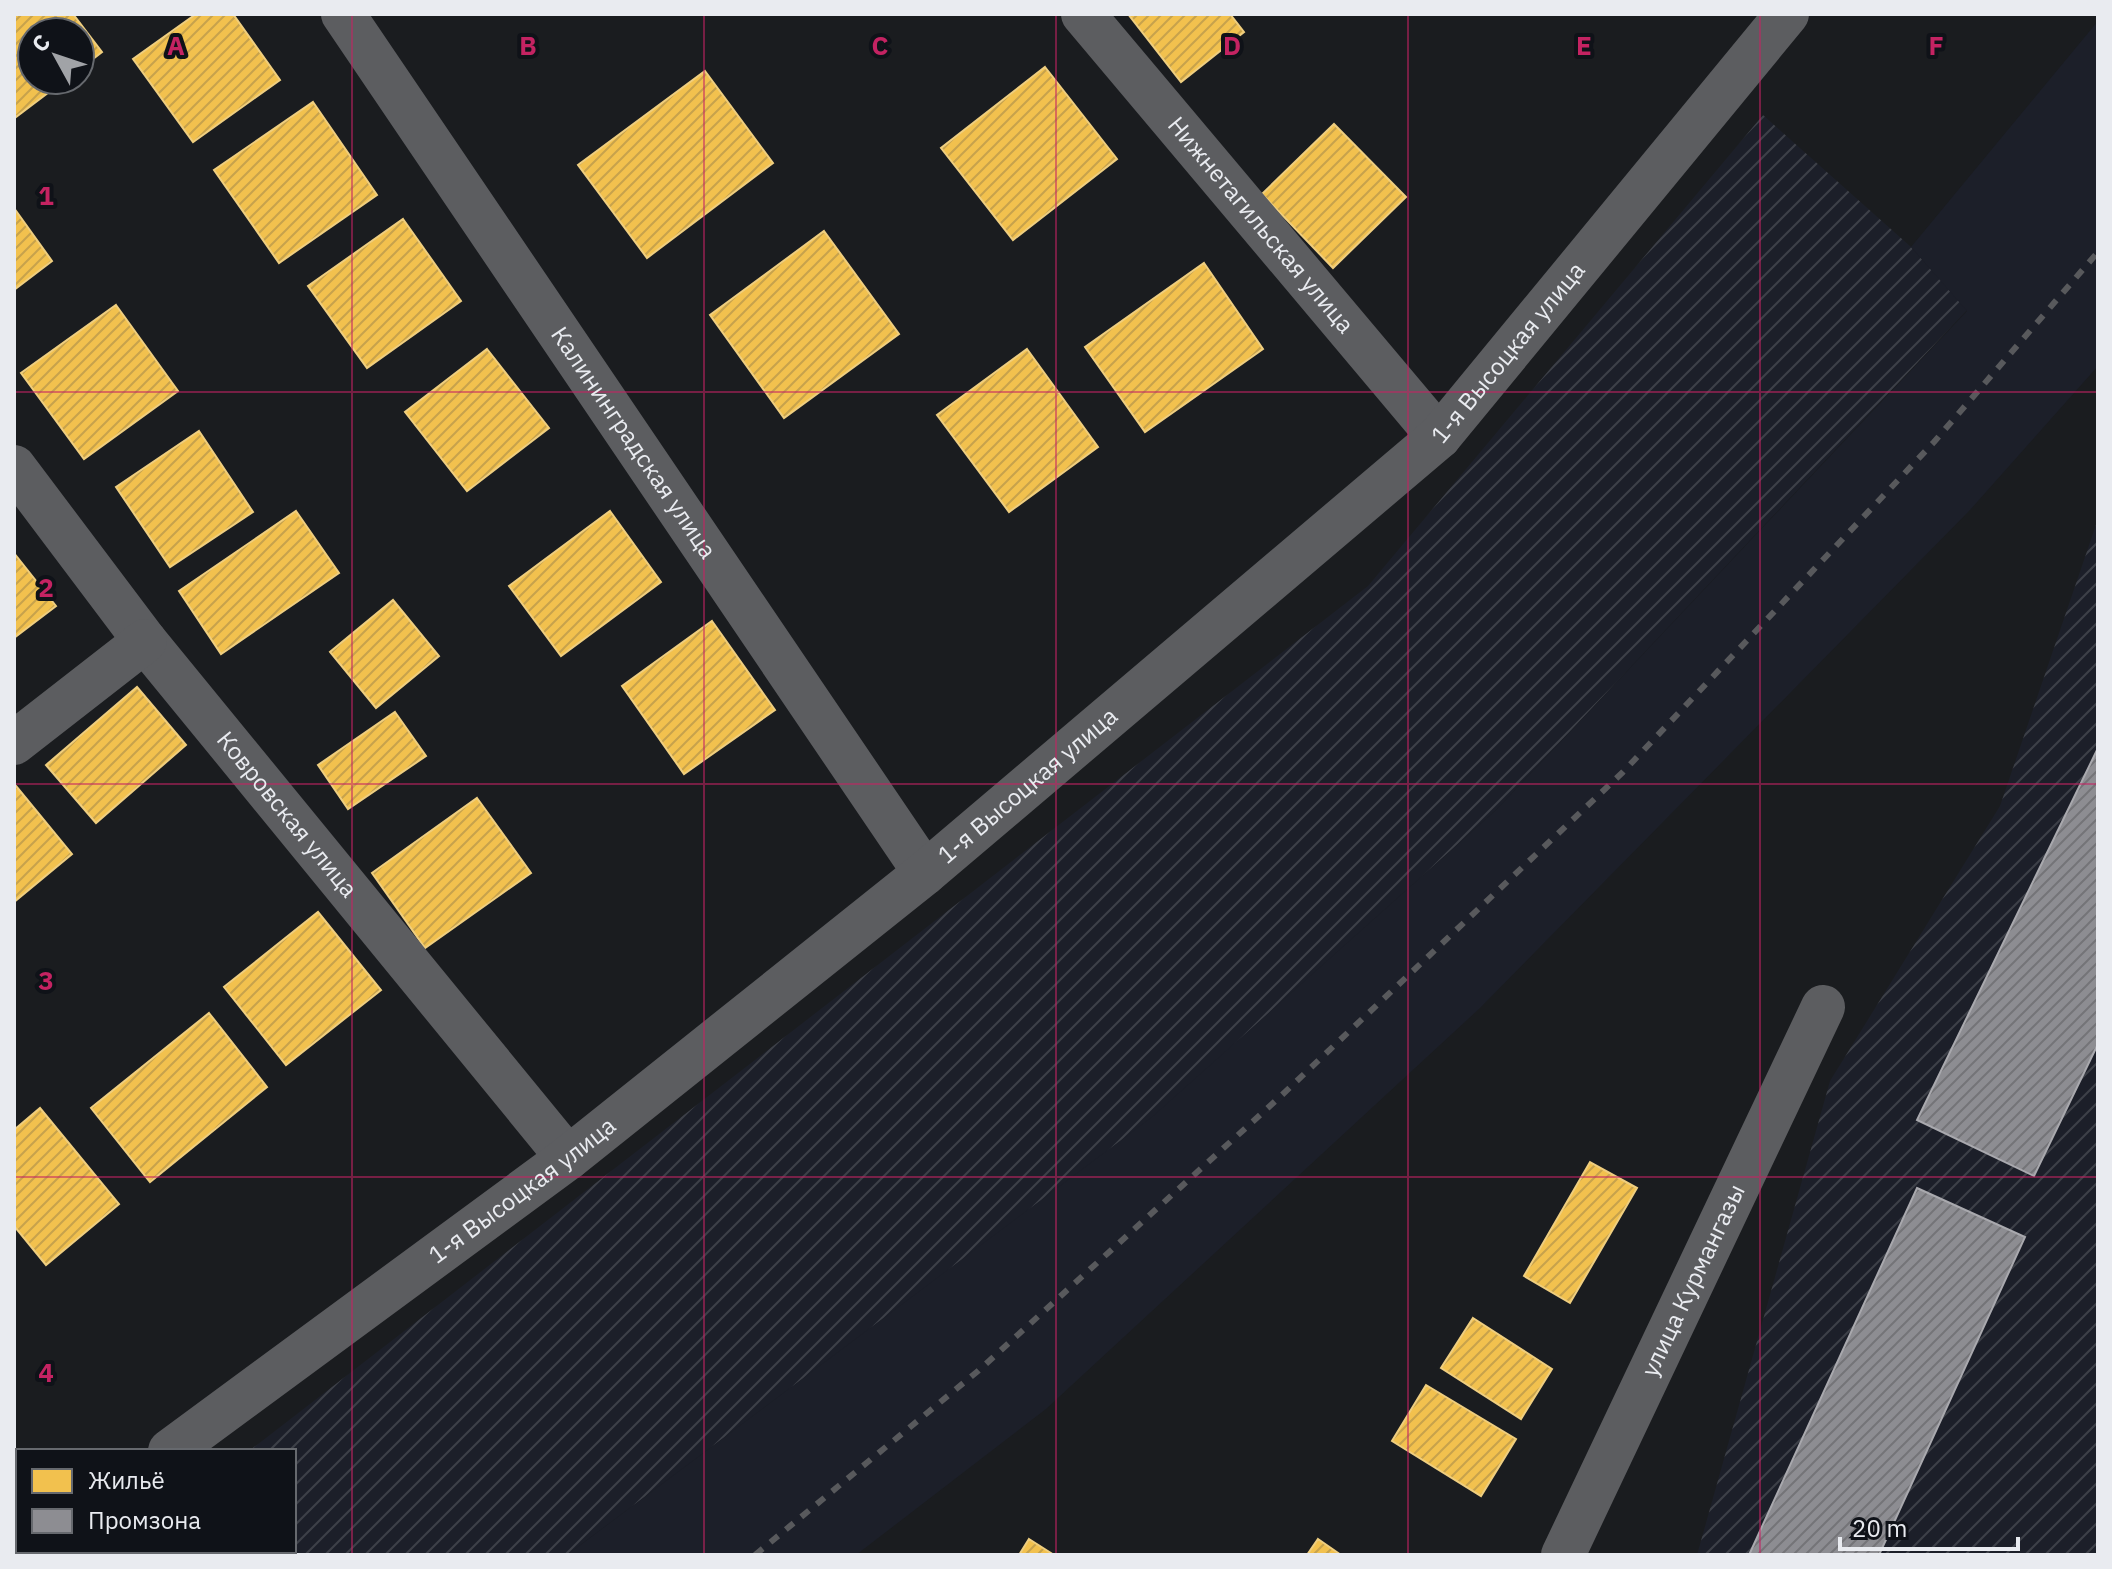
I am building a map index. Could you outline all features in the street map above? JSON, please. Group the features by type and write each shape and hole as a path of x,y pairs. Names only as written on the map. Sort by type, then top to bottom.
{"street":[{"name":"Калининградская улица","path":"343,14 925,873"},
{"name":"Нижнетагильская улица","path":"1083,14 1439,437"},
{"name":"1-я Высоцкая улица","path":"173,1449 568,1158 925,873 1439,437 1787,14"},
{"name":"Ковровская улица","path":"14,467 145,641 568,1158"},
{"path":"14,743 145,641"},
{"name":"улица Курмангазы","path":"1563,1555 1823,1007"}],"shaded area":[{"path":"2098,21 2098,366 1970,510 1480,1008 1046,1409 856,1555 567,1555 1152,1117 1496,810 1967,311 1911,247"},
{"path":"1763,115 1911,247 1967,310 1496,810 1153,1117 567,1555 114,1555 296,1553 296,1449 252,1449 1368,586"},
{"path":"2098,519 2098,1555 1697,1555 1830,1081 2000,806"}],"building: Жильё":[{"path":"14,14 73,14 75,16 16,16 16,96 44,96 16,117"},
{"path":"196,14 233,14 280,80 193,142 133,59"},
{"path":"1128,14 1230,14 1244,32 1181,82"},
{"path":"1045,67 1117,159 1013,240 941,148"},
{"path":"705,71 773,163 647,258 578,165"},
{"path":"313,102 377,195 279,263 214,170"},
{"path":"1334,124 1406,197 1333,268 1262,194"},
{"path":"14,208 52,261 14,290"},
{"path":"403,219 461,301 367,368 308,286"},
{"path":"824,231 899,334 784,418 710,315"},
{"path":"1204,263 1263,349 1145,432 1085,347"},
{"path":"116,305 178,391 84,459 21,373"},
{"path":"487,349 549,428 467,491 405,412"},
{"path":"1027,349 1098,447 1009,512 937,415"},
{"path":"199,431 253,512 170,567 116,487"},
{"path":"296,511 339,573 221,654 179,591"},
{"path":"610,511 661,582 561,656 509,586"},
{"path":"14,553 56,606 14,638"},
{"path":"393,600 439,656 376,708 330,652"},
{"path":"712,621 775,710 684,774 622,686"},
{"path":"137,687 186,745 96,823 46,765"},
{"path":"395,712 426,756 348,809 318,765"},
{"path":"14,787 72,854 14,902"},
{"path":"477,798 531,873 425,948 372,873"},
{"path":"318,912 381,990 286,1065 224,987"},
{"path":"209,1013 267,1087 150,1182 91,1108"},
{"path":"40,1108 119,1204 46,1265 14,1226 14,1130"},
{"path":"1590,1162 1637,1188 1570,1303 1524,1276"},
{"path":"1473,1318 1552,1369 1521,1419 1441,1368"},
{"path":"1426,1385 1516,1439 1481,1496 1392,1441"},
{"path":"1029,1539 1054,1555 1019,1555"},
{"path":"1318,1539 1341,1555 1307,1555"}],"building: Промзона":[{"path":"2098,748 2098,1044 2034,1176 1917,1120"},
{"path":"1917,1188 2025,1237 1879,1555 1749,1555"}],"railway":[{"path":"755,1555 978,1371 1282,1095 1623,772 1934,442 2098,252"}]}
